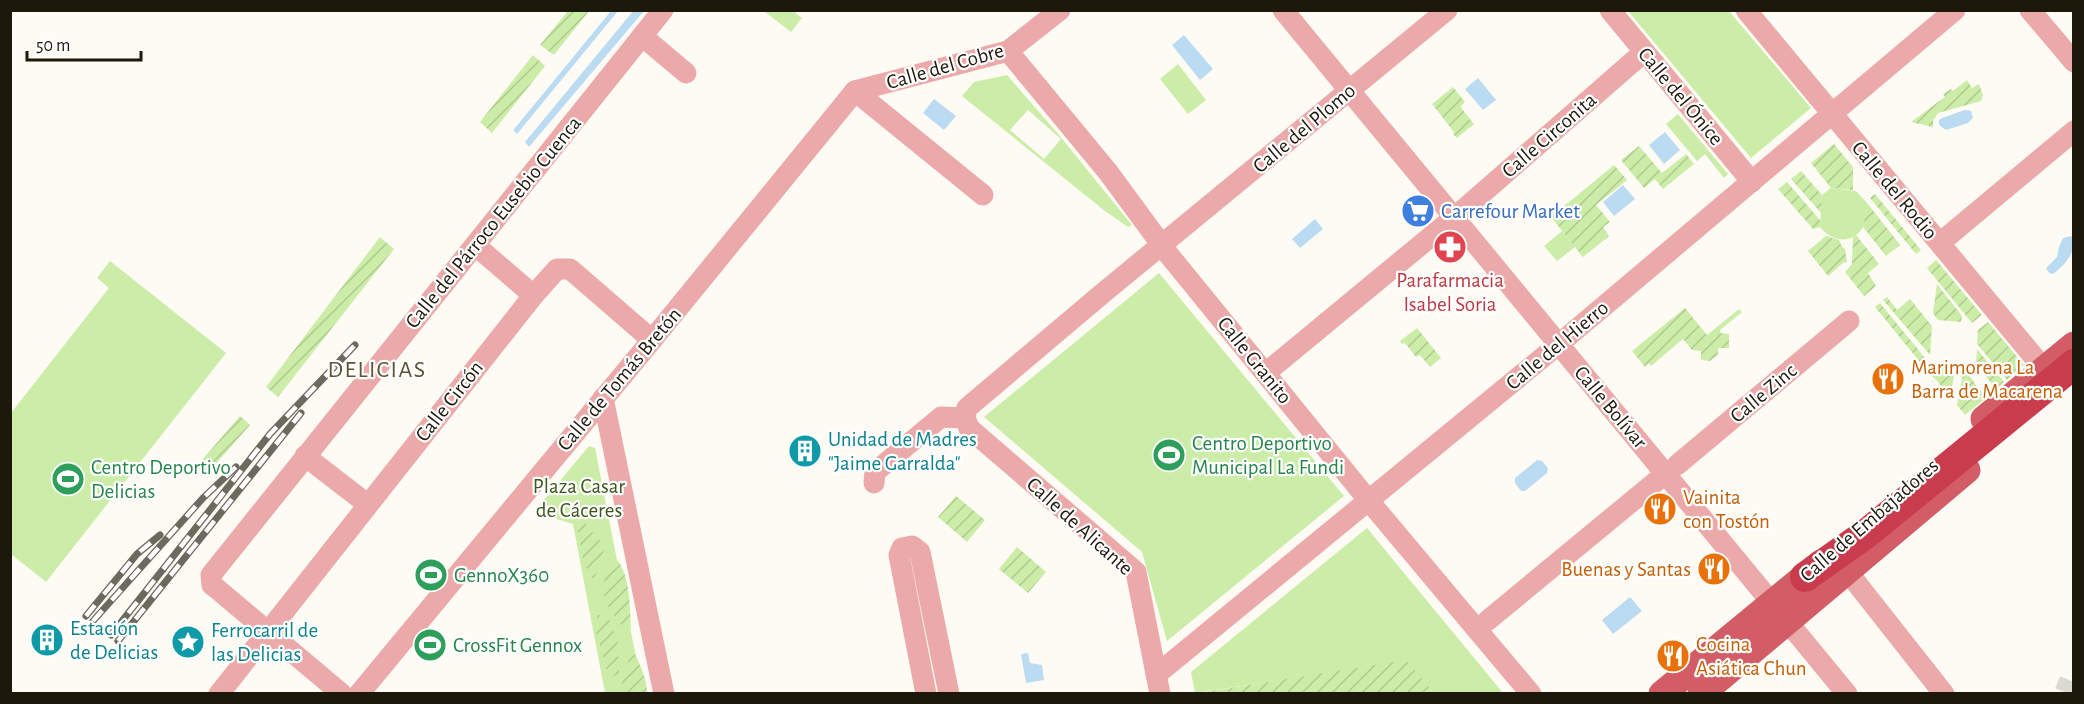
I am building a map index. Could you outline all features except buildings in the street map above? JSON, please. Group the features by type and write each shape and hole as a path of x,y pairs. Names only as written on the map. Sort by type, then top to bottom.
{"highway":[{"path":"1805,577 1867,533 2073,364"}],"main road":[{"name":"Calle de Embajadores","path":"1701,693 1780,612 1805,577 1957,442 2073,345"},
{"name":"Calle de Embajadores","path":"1662,693 1780,612 1846,571 2073,381"}],"street":[{"name":"Calle del Párroco Eusebio Cuenca","path":"342,693 212,585 211,575 663,10"},
{"name":"Calle del Cobre","path":"855,91 1008,51 1060,10"},
{"name":"Calle Bolívar","path":"1283,10 1846,693"},
{"name":"Calle del Plomo","path":"965,418 967,408 1447,10"},
{"name":"Calle del Ónice","path":"1610,10 1752,182"},
{"name":"Calle del Rodio","path":"1746,10 2044,369"},
{"name":"Calle del Hierro","path":"1158,684 1369,501 1955,10"},
{"path":"2030,10 2073,62"},
{"path":"642,36 686,74"},
{"name":"Calle Granito","path":"1008,51 1108,172 1161,246 1369,501 1531,693"},
{"name":"Calle Circonita","path":"1463,210 1636,59"},
{"path":"855,91 983,195"},
{"name":"Calle de Tomás Bretón","path":"359,693 855,91"},
{"path":"1947,237 2073,131"},
{"path":"1274,366 1446,224"},
{"path":"475,245 525,289"},
{"name":"Calle Circón","path":"268,631 533,296 557,269 570,269 652,340"},
{"name":"Calle Zinc","path":"1677,465 1849,321"},
{"path":"603,398 664,693"},
{"path":"874,483 875,472 941,417 965,418"},
{"name":"Calle de Alicante","path":"965,418 969,428 1136,572 1158,684"},
{"path":"305,456 362,500"},
{"path":"1487,621 1659,478"},
{"path":"926,693 899,555 902,548 912,546 920,552 949,693"},
{"path":"1846,571 1944,693"},
{"path":"219,693 268,631"}],"green space":[{"path":"568,11 589,11 554,55 540,45"},
{"path":"764,11 793,11 802,18 791,32"},
{"path":"1628,11 1729,11 1811,108 1751,158"},
{"path":"533,55 545,66 492,133 480,122"},
{"path":"1178,64 1206,100 1188,114 1160,79"},
{"path":"1007,75 1059,135 1132,225 1128,227 1105,211 962,96 974,82","holes":["1028,110 1061,139 1044,159 1010,130"]},
{"path":"1967,80 1972,88 1979,84 1983,95 1981,101 1938,113 1933,121 1933,127 1911,122 1945,97 1943,94 1951,89 1953,91"},
{"path":"1453,87 1465,102 1461,106 1462,109 1474,124 1457,138 1432,104"},
{"path":"1678,114 1728,174 1724,178 1705,154 1697,161 1666,124"},
{"path":"1834,144 1853,167 1853,190 1831,188 1811,163"},
{"path":"1639,146 1662,173 1686,154 1694,164 1663,189 1655,179 1644,188 1621,160"},
{"path":"1614,165 1627,180 1596,205 1610,222 1603,227 1609,236 1583,257 1551,217"},
{"path":"1801,171 1822,195 1821,213 1791,179"},
{"path":"1787,182 1820,220 1820,227 1813,229 1778,189"},
{"path":"1831,188 1856,191 1868,204 1863,227 1853,237 1836,238 1820,227 1822,195"},
{"path":"1875,194 1921,250 1916,254 1870,198"},
{"path":"1868,204 1900,245 1886,256 1863,227"},
{"path":"1562,231 1575,247 1557,261 1544,246"},
{"path":"1856,235 1879,264 1868,273 1876,286 1864,296 1845,272 1852,264 1853,237"},
{"path":"1826,236 1839,240 1845,249 1847,262 1828,276 1808,251"},
{"path":"380,237 394,249 278,397 266,387"},
{"path":"1936,260 1982,315 1972,323 1927,268"},
{"name":"Centro Deportivo Delicias","path":"110,261 226,353 46,582 11,554 11,413 109,288 97,278"},
{"name":"Centro Deportivo Municipal La Fundi","path":"1159,273 1344,496 1167,641 1142,552 984,417"},
{"path":"1937,284 1962,316 1961,322 1938,320 1933,313"},
{"path":"1887,297 1897,310 1910,299 1932,326 1930,355 1883,300"},
{"path":"1880,303 1925,358 1920,362 1875,307"},
{"path":"1685,308 1707,335 1739,309 1742,312 1720,330 1720,333 1729,334 1729,348 1718,348 1718,355 1710,361 1701,360 1701,351 1692,350 1683,339 1651,366 1649,363 1645,367 1632,351"},
{"path":"1988,322 2024,365 2007,380 1977,344 1978,330"},
{"path":"1417,328 1441,358 1430,367 1420,355 1416,357 1405,343 1402,344 1400,341"},
{"path":"1977,349 2004,382 1996,389 1976,364"},
{"path":"1940,367 1956,368 1951,390 1947,393 1931,374"},
{"path":"1964,369 1986,398 1965,415 1957,405"},
{"path":"240,416 250,425 206,475 196,467"},
{"name":"Plaza Casar de Cáceres","path":"589,446 595,448 643,693 605,693 573,524 534,512"},
{"path":"956,496 985,520 967,542 938,517"},
{"path":"582,519 605,547 594,580 587,569 581,546 577,524"},
{"path":"1367,528 1503,693 1434,693 1406,661 1195,693 1191,672"},
{"path":"1017,547 1046,572 1028,593 999,569"},
{"path":"617,560 625,574 628,592 631,628 625,630 607,604 603,591 608,570"},
{"path":"598,614 610,621 618,644 619,674 609,678 595,628"},
{"path":"635,654 645,678 647,693 619,693 630,656"},
{"path":"1406,660 1434,693 1195,693 1204,692"}],"water":[{"path":"634,10 644,11 529,147 525,142"},
{"path":"611,11 618,11 517,134 513,130"},
{"path":"1184,35 1213,69 1200,80 1172,45"},
{"path":"1478,78 1496,100 1483,110 1465,89"},
{"path":"934,99 956,116 944,130 923,113"},
{"path":"1965,110 1971,111 1973,118 1968,123 1946,130 1939,125 1939,120 1942,118"},
{"path":"1665,132 1680,150 1664,164 1649,145"},
{"path":"1623,185 1635,199 1614,216 1603,202"},
{"path":"1315,219 1323,229 1300,248 1292,239"},
{"path":"2071,236 2072,252 2062,267 2053,274 2049,273 2046,268 2057,257 2063,238"},
{"path":"1537,460 1542,461 1548,468 1547,473 1525,491 1521,491 1515,483 1515,478"},
{"path":"1630,597 1642,611 1613,634 1602,620"},
{"path":"1028,653 1030,663 1042,665 1044,680 1026,683 1021,654"}],"tunnel":[{"path":"2069,694 2074,682"}],"railway":[{"path":"111,635 270,434 355,345"},
{"path":"118,641 301,413"},
{"path":"93,621 203,498 236,467"},
{"path":"86,616 137,554 160,535"}],"place":[{"name":"Carrefour Market","path":"1418,211"},
{"name":"Parafarmacia Isabel Soria","path":"1450,247"},
{"name":"Marimorena La Barra de Macarena","path":"1888,379"},
{"name":"Unidad de Madres \"Jaime Garralda\"","path":"805,451"},
{"name":"Centro Deportivo Municipal La Fundi","path":"1169,455"},
{"name":"Centro Deportivo Delicias","path":"68,479"},
{"name":"Vainita con Tostón","path":"1660,509"},
{"name":"Buenas y Santas","path":"1714,569"},
{"name":"GennoX360","path":"431,575"},
{"name":"Estación de Delicias","path":"47,640"},
{"name":"Ferrocarril de las Delicias","path":"188,642"},
{"name":"CrossFit Gennox","path":"430,645"},
{"name":"Cocina Asiática Chun","path":"1673,656"}],"district":[{"name":"DELICIAS","path":"377,369"}]}
